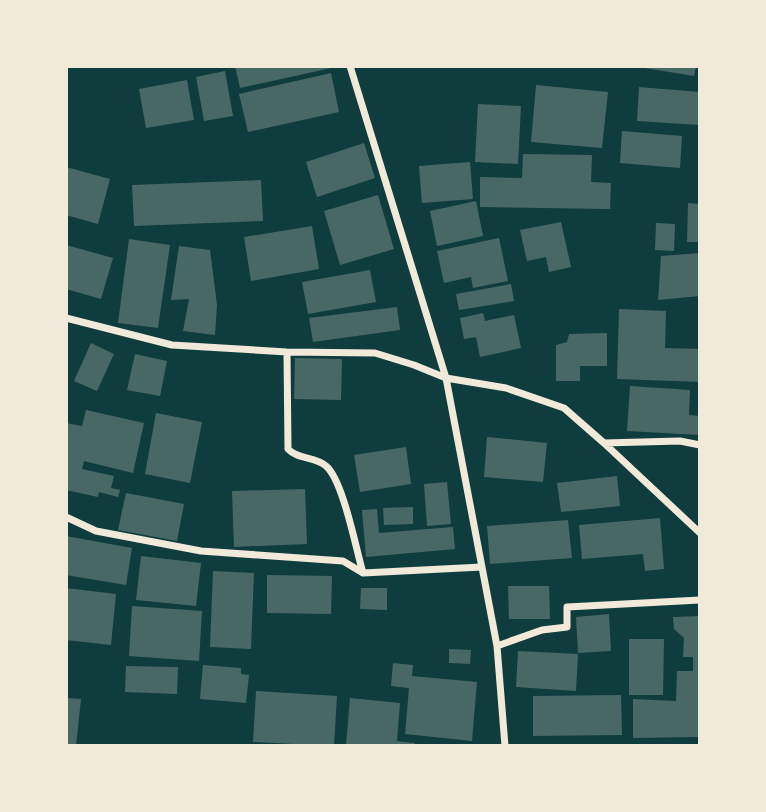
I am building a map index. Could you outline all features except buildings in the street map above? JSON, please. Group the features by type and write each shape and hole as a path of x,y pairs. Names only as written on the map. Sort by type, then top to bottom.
{"street":[{"path":"350,66 446,378 497,646 506,746"},
{"path":"66,318 173,345 287,352 375,353 446,378 506,388 564,408 699,534"},
{"path":"287,352 288,449 293,454 320,461 336,475 363,573"},
{"path":"604,443 680,441 699,445"},
{"path":"66,517 96,531 201,551 343,561 363,573 482,567"},
{"path":"497,646 542,630 568,627 567,607 699,600"}]}
